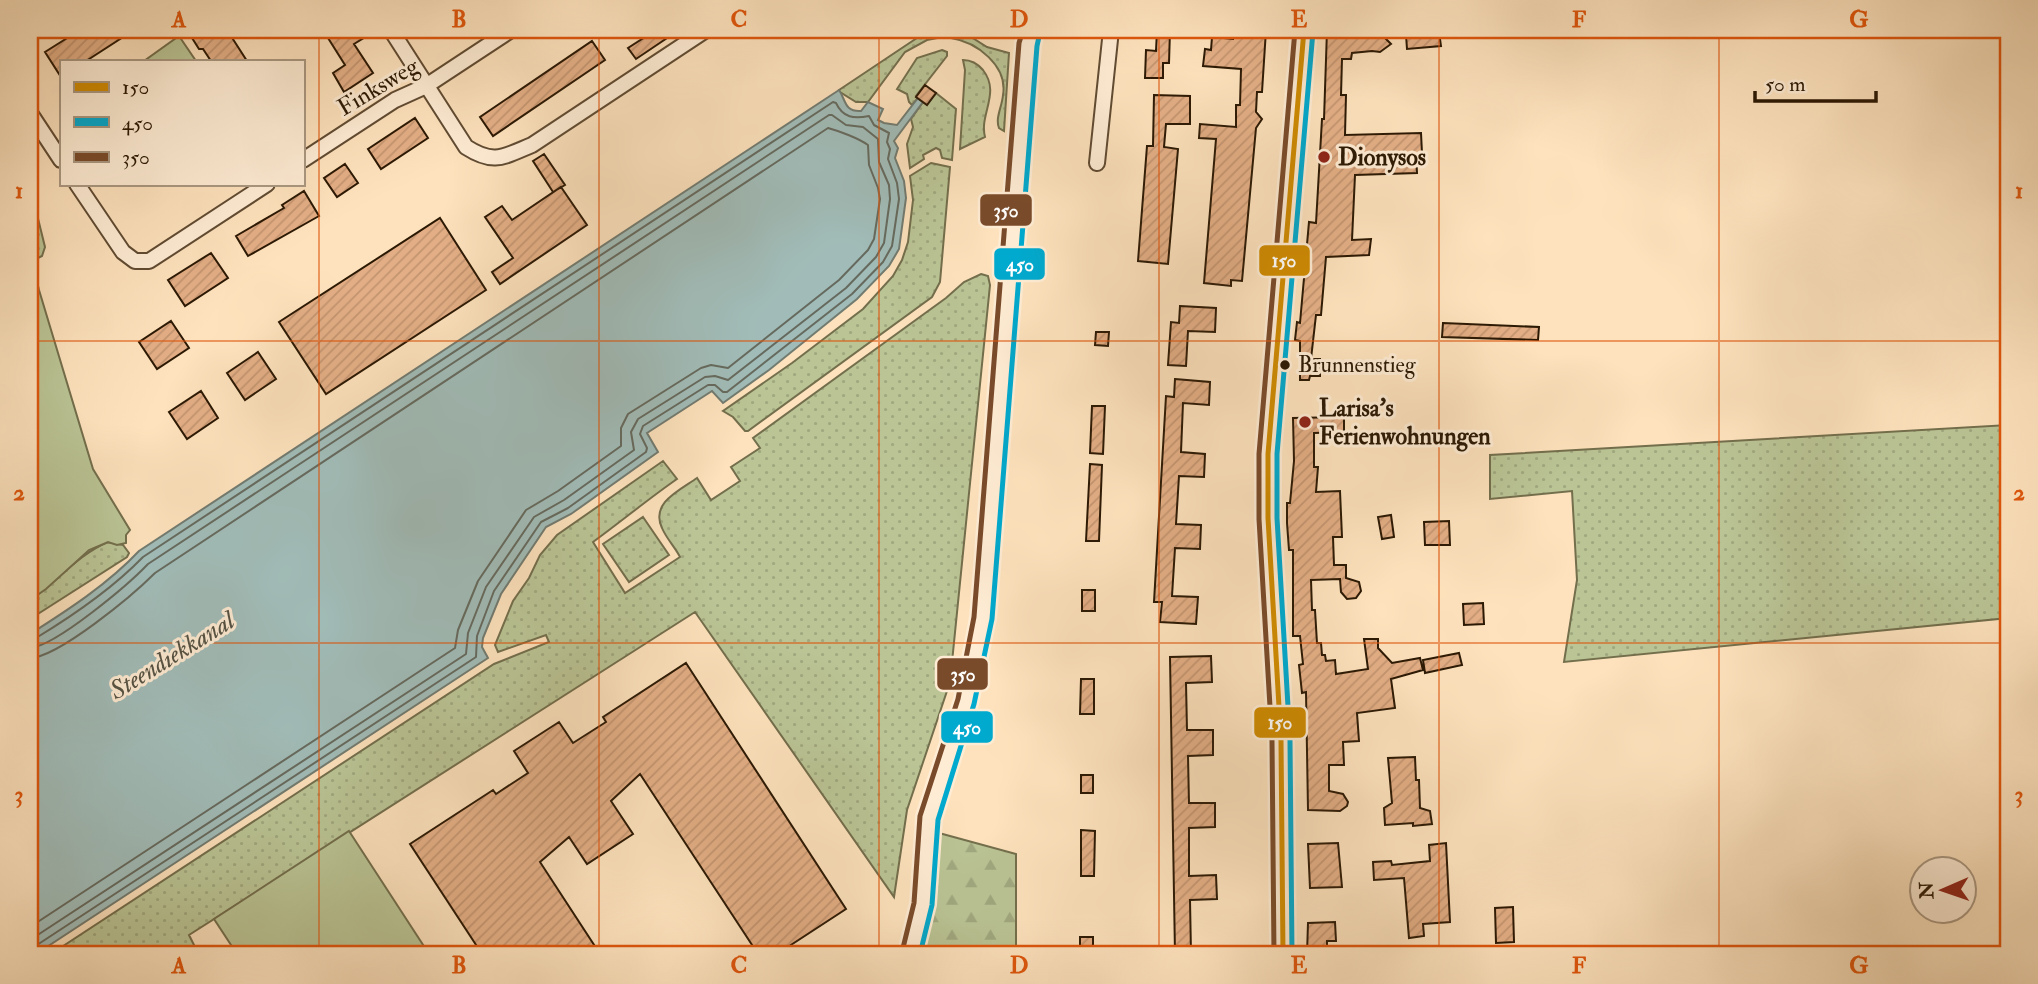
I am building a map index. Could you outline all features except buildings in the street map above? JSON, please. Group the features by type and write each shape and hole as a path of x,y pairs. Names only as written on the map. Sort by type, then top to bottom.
{"street":[{"path":"391,30 466,147 481,157 501,158 532,145 706,30"},
{"name":"Finksweg","path":"304,159 395,100 426,86 511,30"},
{"path":"911,954 923,904 929,818 966,701 983,618 1028,44 1032,30"},
{"path":"1097,163 1111,30"},
{"path":"1283,954 1281,741 1268,518 1268,454 1304,30"},
{"path":"30,113 60,158"},
{"path":"78,186 123,252 135,261 149,261 264,186"}],"green space":[{"path":"929,30 942,30 943,37 927,40 905,52 868,102 856,102 840,92 839,90"},
{"path":"953,30 960,30 987,47 1009,53 1004,131 998,124 1003,95 1001,74 989,57 980,50 951,38"},
{"path":"179,36 195,60 145,60"},
{"path":"942,50 947,52 947,56 912,105 907,94 897,89 917,58"},
{"path":"963,60 974,63 983,70 988,79 990,95 985,137 960,149 965,70"},
{"path":"936,93 956,109 952,160 942,158 940,150 936,148 923,155 924,159 910,168 907,144 913,127 911,119 923,102 927,104"},
{"path":"931,163 950,167 940,282 932,297 745,431 733,417 723,411 863,309 893,276 908,242 913,200 910,176"},
{"path":"30,186 45,247 42,256 32,261 30,251"},
{"path":"30,251 39,290 93,469 130,530 126,535 126,543 117,545 108,542 89,550 30,600"},
{"path":"981,274 988,276 990,285 950,682 907,810 894,897 695,612 189,935 195,947 185,954 51,954 494,664 549,642 546,635 498,652 495,645 513,601 529,578 540,555 557,535 663,461 677,479 593,542 625,593 680,557 659,519 663,504 669,498 697,478 711,500 740,481 731,467 760,448 753,438 946,298 964,282"},
{"path":"2008,425 2008,618 1564,662 1577,580 1572,491 1490,499 1490,455"},
{"path":"643,517 669,555 629,582 603,544"},
{"path":"108,542 123,545 129,553 127,557 30,619 30,600 77,561"},
{"path":"349,831 429,954 237,954 214,919"},
{"path":"939,833 1016,854 1016,954 924,954 935,900"}],"water":[{"name":"Steendiekkanal","path":"839,90 851,110 861,111 868,102 883,109 878,120 897,125 918,98 923,102 894,141 898,148 895,158 904,181 906,198 899,249 889,266 857,299 769,370 723,403 712,391 647,433 658,452 571,514 546,527 501,594 483,638 482,647 488,658 36,954 30,954 30,634 101,585 139,551"}],"transit line":[{"name":"350","path":"902,952 914,903 920,816 958,699 974,617 1019,43 1023,30"},
{"name":"350","path":"1274,954 1272,741 1259,519 1259,454 1295,30"},
{"name":"150","path":"1283,954 1281,741 1268,518 1268,454 1304,30"},
{"name":"450","path":"1292,954 1290,741 1277,518 1277,454 1313,31"},
{"name":"450","path":"920,954 932,905 938,820 974,704 992,619 1040,32"}],"place":[{"name":"Dionysos","path":"1324,157"},
{"name":"Brunnenstieg","path":"1285,365"},
{"name":"Larisa's Ferienwohnungen","path":"1305,422"}]}
